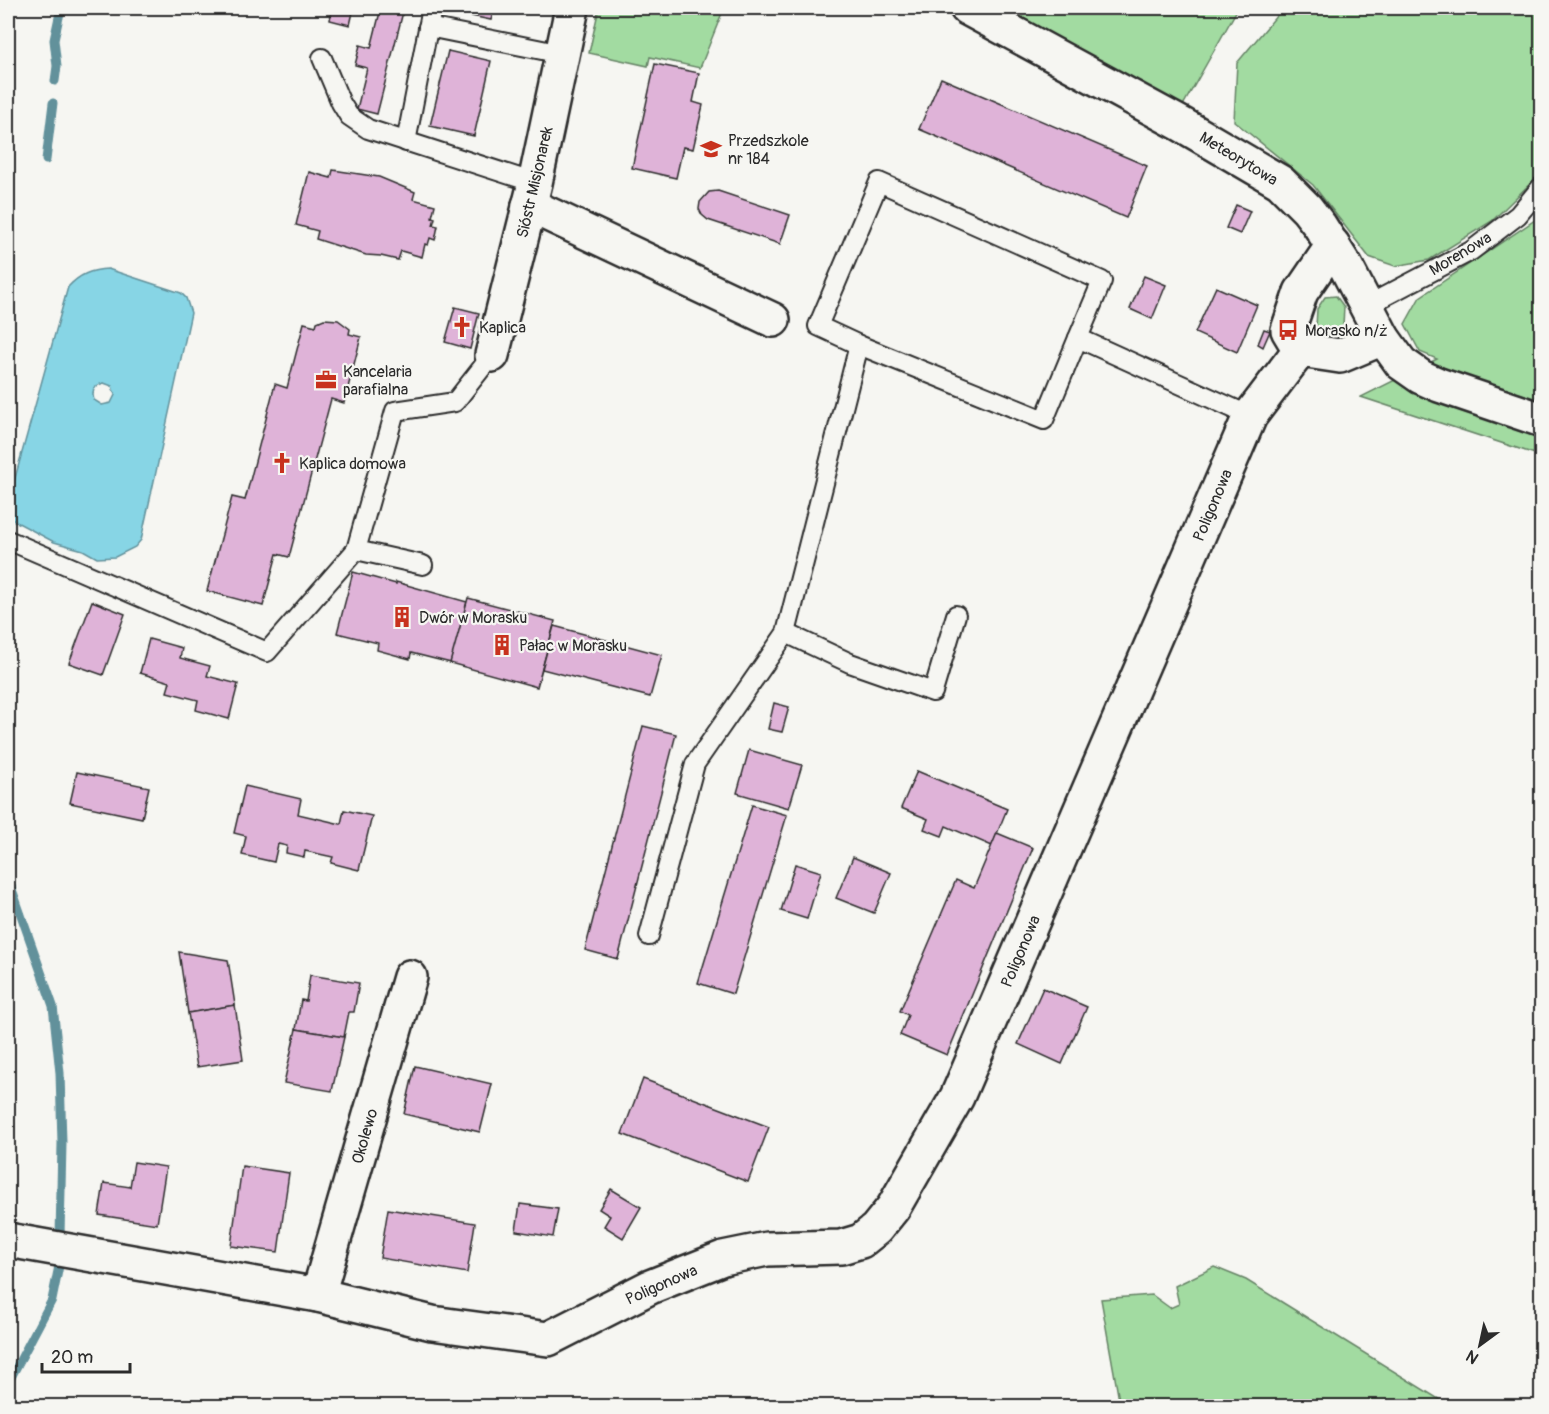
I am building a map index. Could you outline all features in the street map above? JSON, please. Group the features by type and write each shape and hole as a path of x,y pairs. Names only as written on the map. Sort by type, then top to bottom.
{"street":[{"name":"Sióstr Misjonarek","path":"492,355 532,194 572,8"},
{"name":"Meteorytowa","path":"967,8 1269,174 1307,209 1333,245 1383,338 1401,363 1421,377 1542,420"},
{"path":"532,194 773,320"},
{"path":"1333,245 1301,292 1288,330 1300,350 1340,356 1383,338"},
{"name":"Poligonowa","path":"318,1295 432,1323 548,1339 650,1287 723,1258 767,1249 842,1247 861,1241 876,1229 913,1176 957,1097 1250,416 1300,350"},
{"name":"Okolewo","path":"318,1295 410,977"},
{"path":"8,1239 318,1295"}],"lane":[{"path":"406,142 432,8"},
{"path":"428,27 562,54"},
{"path":"322,58 349,116 368,129 406,142 532,194"},
{"path":"879,182 1102,281 1078,338 1044,420 819,326 879,182"},
{"name":"Morenowa","path":"1366,306 1471,250 1518,215 1542,186"},
{"path":"1078,338 1250,416"},
{"path":"649,936 695,764 786,633 860,345"},
{"path":"8,540 267,652 356,550 395,411 456,402 492,355"},
{"path":"356,550 423,565"},
{"path":"786,633 850,663 933,692 957,615"}],"green space":[{"path":"599,8 724,8 700,68 650,57 648,66 589,53"},
{"path":"996,8 1238,8 1181,109"},
{"path":"1283,8 1541,8 1542,171 1492,221 1429,260 1395,266 1369,257 1313,185 1234,121 1237,63"},
{"path":"1541,216 1541,456 1361,397 1437,359 1420,352 1405,324 1420,297"},
{"path":"1336,296 1344,307 1343,325 1334,336 1324,336 1316,327 1317,309 1325,297"},
{"path":"1214,1267 1246,1280 1450,1406 1120,1406 1101,1299 1152,1295 1170,1308 1179,1304 1175,1286"}],"water":[{"path":"108,269 181,293 186,298 191,313 141,540 135,547 115,557 97,558 83,550 54,542 9,518 8,503 68,287 81,276","holes":["104,383 112,386 115,395 111,403 102,405 94,400 93,391 98,385"]}],"building":[{"path":"332,8 354,8 350,25 330,20"},
{"path":"381,8 404,8 377,114 357,109 367,68 355,65 360,45 371,48"},
{"path":"448,8 494,8 491,20 447,11"},
{"path":"448,51 491,61 474,136 430,126"},
{"path":"655,64 699,73 693,102 703,105 693,149 683,147 676,178 632,168"},
{"path":"941,78 1147,166 1126,218 919,129"},
{"path":"333,170 379,177 415,192 413,199 435,205 433,225 438,226 435,240 430,238 428,245 425,244 422,257 401,251 398,260 366,255 316,239 318,231 296,225 309,172 331,178"},
{"path":"718,191 790,215 780,244 708,220 702,215 699,209 700,202 709,192"},
{"path":"1236,205 1250,211 1240,234 1226,228"},
{"path":"1144,276 1166,285 1152,319 1130,309"},
{"path":"1216,287 1257,305 1237,352 1195,333"},
{"name":"Kaplica","path":"455,307 479,313 470,349 445,342"},
{"path":"324,319 338,320 350,329 349,334 361,337 344,403 331,399 289,557 277,554 263,606 207,591 232,497 245,500 275,384 287,388 304,323 316,326 317,322"},
{"path":"1264,329 1270,331 1263,347 1258,344"},
{"name":"Dwór w Morasku","path":"353,572 467,602 451,663 411,653 410,659 377,650 378,643 337,633"},
{"name":"Pałac w Morasku","path":"468,598 555,621 537,687 450,663"},
{"path":"92,601 125,614 103,675 69,663"},
{"path":"554,626 662,655 650,697 542,669"},
{"path":"149,639 182,648 180,658 210,666 207,676 238,684 229,719 196,710 198,700 167,692 170,682 140,673"},
{"path":"774,703 789,707 782,732 768,729"},
{"path":"643,726 676,734 618,959 585,950"},
{"path":"749,750 802,765 789,808 737,793"},
{"path":"917,771 1007,809 992,846 946,826 942,836 924,829 928,819 901,808"},
{"path":"77,772 149,787 142,818 70,803"},
{"path":"245,786 301,799 298,814 341,824 344,810 372,816 359,870 331,863 333,857 305,851 304,857 286,853 287,846 278,844 274,862 242,855 246,836 234,833"},
{"path":"752,805 787,815 733,994 698,983"},
{"path":"997,833 1033,848 947,1055 900,1035 908,1015 900,1011 956,880 974,888"},
{"path":"853,857 891,873 874,913 836,898"},
{"path":"795,864 821,872 807,919 781,911"},
{"path":"179,952 228,960 235,1005 188,1013"},
{"path":"310,975 359,983 354,1012 349,1012 344,1037 296,1029 301,1000 306,1001"},
{"path":"1043,988 1087,1007 1062,1064 1018,1044"},
{"path":"235,1005 243,1060 197,1067 188,1013"},
{"path":"296,1029 344,1037 332,1091 284,1083"},
{"path":"415,1066 492,1084 480,1132 404,1114"},
{"path":"643,1079 769,1127 748,1182 622,1134"},
{"path":"134,1162 166,1167 157,1224 99,1215 104,1183 130,1187"},
{"path":"242,1166 289,1173 278,1252 231,1246"},
{"path":"611,1189 641,1207 623,1238 604,1226 610,1216 599,1209"},
{"path":"520,1204 558,1209 553,1237 516,1231"},
{"path":"388,1209 475,1223 467,1273 380,1258"}],"waterway":[{"path":"55,81 57,66 54,40 61,8"},
{"path":"46,160 53,103"},
{"path":"8,878 53,1006 60,1073 62,1143 60,1236"},
{"path":"8,1383 52,1300 59,1266"}],"place":[{"name":"Przedszkole nr 184","path":"711,149"},
{"name":"Kaplica","path":"462,327"},
{"name":"Morasko n/ż","path":"1288,330"},
{"name":"Kancelaria parafialna","path":"326,380"},
{"name":"Kaplica domowa","path":"282,463"},
{"name":"Dwór w Morasku","path":"402,617"},
{"name":"Pałac w Morasku","path":"502,645"}]}
